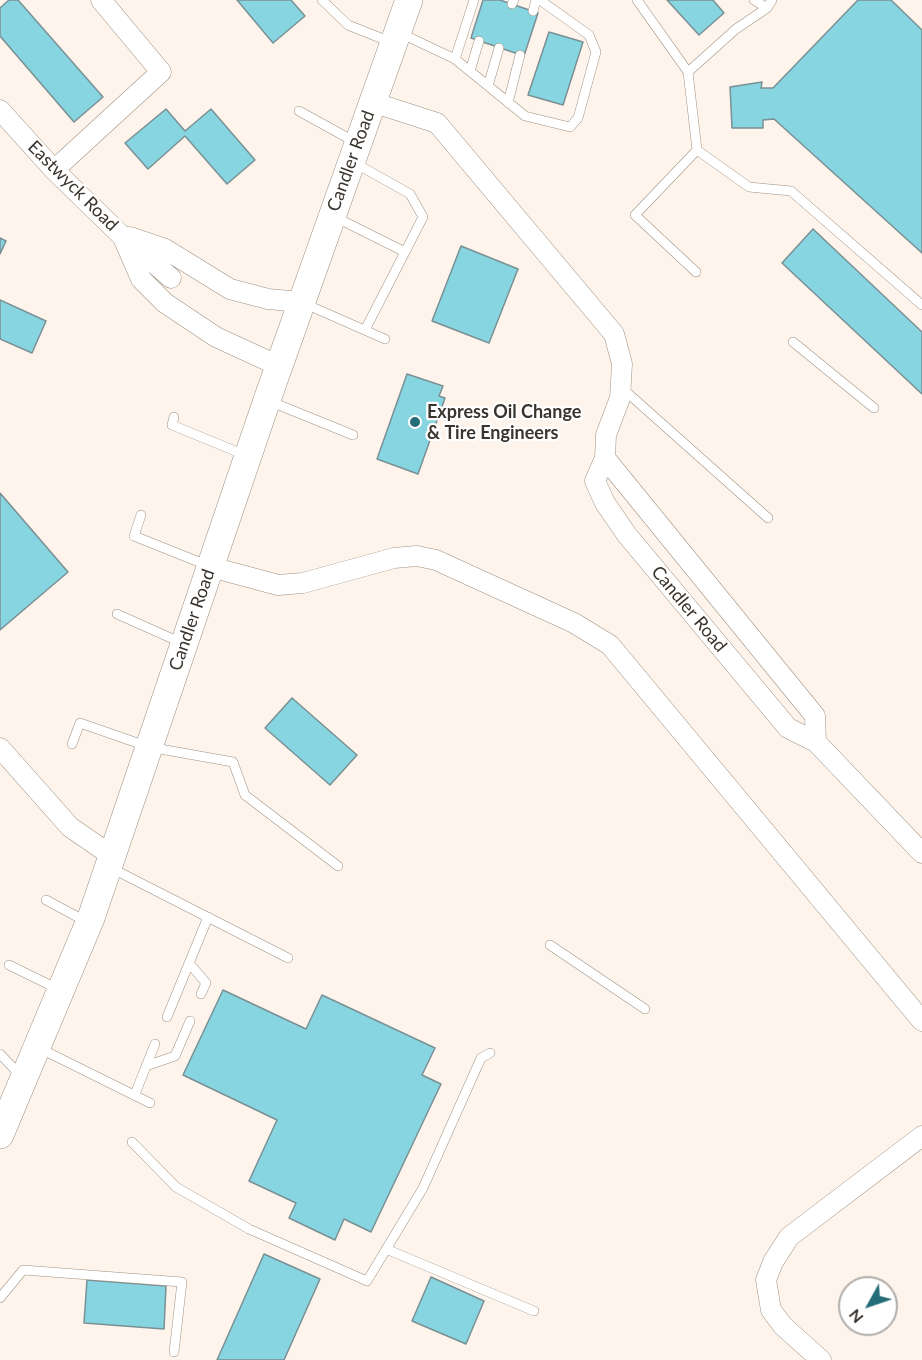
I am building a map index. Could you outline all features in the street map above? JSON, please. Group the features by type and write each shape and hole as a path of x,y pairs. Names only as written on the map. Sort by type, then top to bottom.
{"main road":[{"name":"Candler Road","path":"0,1135 89,923 267,400 409,0"}],"street":[{"path":"54,170 161,72 100,0"},
{"name":"Candler Road","path":"372,102 436,123 614,334 622,364 620,398 606,435 605,458 595,481 604,503 627,535 788,728 816,742 922,854"},
{"name":"Eastwyck Road","path":"0,110 54,170 121,235 171,278"},
{"name":"Eastwyck Road","path":"121,235 165,249 230,289 268,299 301,302"},
{"name":"Eastwyck Road","path":"121,235 141,279 165,303 216,337 279,366"},
{"path":"165,303 171,278 193,268"},
{"name":"Candler Road","path":"605,458 815,716 816,742"},
{"path":"210,567 278,585 303,583 394,558 417,556 436,560 564,619 610,645 922,1021"},
{"path":"0,748 70,827 110,861"},
{"path":"821,1360 783,1326 771,1310 766,1280 773,1262 789,1237 922,1136"}],"lane":[{"path":"322,0 348,25 396,38 454,59 525,116 570,128 578,118 596,52 590,35 538,0 533,11"},
{"path":"454,59 474,0"},
{"path":"637,0 688,72 697,150 749,187 791,191 922,305"},
{"path":"754,0 769,4"},
{"path":"688,72 736,29 769,4"},
{"path":"470,71 479,41"},
{"path":"488,86 499,48"},
{"path":"508,103 520,55"},
{"path":"299,111 410,194 423,217 366,328"},
{"path":"696,272 635,215 697,150"},
{"path":"332,215 405,252"},
{"path":"301,302 366,328 385,339"},
{"path":"793,342 874,408"},
{"path":"621,387 768,518"},
{"path":"267,400 353,435"},
{"path":"174,417 172,425 248,456"},
{"path":"141,515 134,536 210,567"},
{"path":"117,614 184,644"},
{"path":"72,744 80,723 149,747 233,762 245,795 338,866"},
{"path":"110,861 208,917 288,958"},
{"path":"45,900 89,923"},
{"path":"167,1017 208,917"},
{"path":"550,945 645,1009"},
{"path":"189,963 206,983 201,994"},
{"path":"9,965 60,990"},
{"path":"146,1066 175,1056 190,1021"},
{"path":"135,1094 155,1044"},
{"path":"37,1047 150,1103"},
{"path":"132,1142 176,1187 249,1228 367,1281 423,1188 481,1058 490,1053"},
{"path":"0,1054 24,1078"},
{"path":"386,1249 534,1311"},
{"path":"0,1298 23,1270 182,1282 174,1352"}],"building":[{"path":"9,0 18,0 103,97 74,122 0,36 0,8"},
{"path":"237,0 291,0 305,16 273,43"},
{"path":"483,0 500,0 538,13 524,56 471,38"},
{"path":"667,0 713,0 724,13 699,35"},
{"path":"858,0 891,0 922,30 922,253 774,119 763,120 763,128 732,128 730,87 762,82 761,88 773,88"},
{"path":"549,32 583,42 563,105 528,95"},
{"path":"166,109 185,131 211,109 255,160 227,184 185,136 148,169 125,143"},
{"path":"813,229 922,332 922,394 782,263"},
{"path":"0,238 6,241 0,254"},
{"path":"461,246 518,269 489,343 432,321"},
{"path":"0,300 46,321 32,353 0,339"},
{"path":"407,374 443,386 439,396 445,398 418,474 377,459"},
{"path":"0,493 68,572 0,630"},
{"path":"292,698 357,755 330,785 265,728"},
{"path":"223,990 306,1029 322,995 435,1048 422,1075 441,1084 371,1232 344,1219 335,1240 289,1218 296,1203 249,1181 277,1120 183,1075"},
{"path":"264,1254 320,1279 284,1360 217,1360"},
{"path":"431,1277 484,1301 466,1344 412,1321"},
{"path":"87,1280 166,1286 164,1329 84,1323"}],"place":[{"name":"Express Oil Change & Tire Engineers","path":"415,422"}]}
